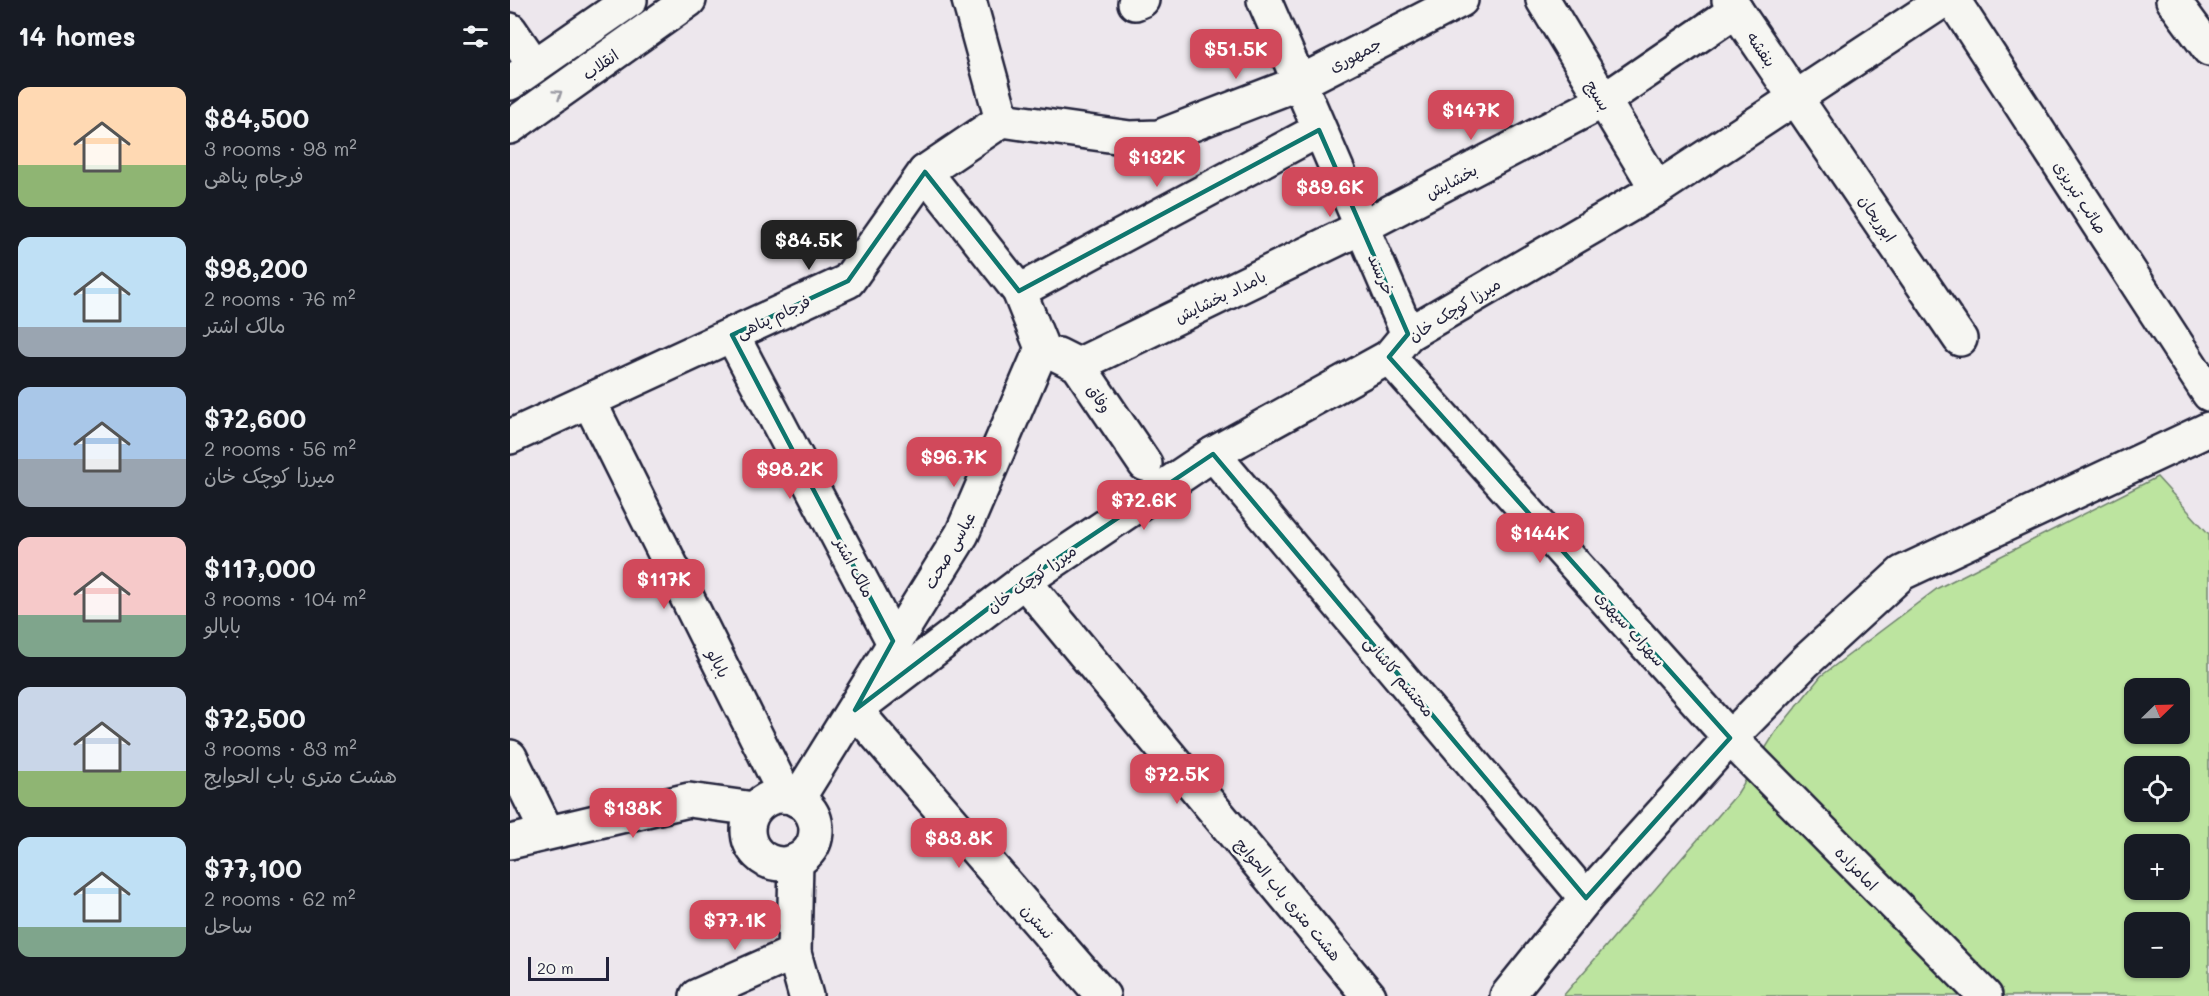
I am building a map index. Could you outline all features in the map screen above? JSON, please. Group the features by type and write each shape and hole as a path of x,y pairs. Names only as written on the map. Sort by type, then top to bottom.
{"street":[{"path":"510,30 522,74 630,0"},
{"name":"انقلاب","path":"510,127 689,0"},
{"path":"969,0 1002,120"},
{"name":"خرسند","path":"1264,0 1362,227 1399,345"},
{"name":"جمهوری","path":"1002,120 1130,138 1159,137 1299,83 1461,0"},
{"name":"بسیج","path":"1543,0 1657,189"},
{"name":"میرزا کوچک خان","path":"855,710 1024,580 1213,454 1657,189 1944,0"},
{"name":"صائب تبریزی","path":"1953,0 2209,394"},
{"path":"2173,0 2209,49"},
{"name":"بخشایش","path":"1362,227 1603,101 1732,5"},
{"name":"بنفشه","path":"1732,5 1796,98"},
{"name":"ابوریحان","path":"1796,98 1960,339"},
{"name":"فرجام پناهی","path":"510,437 848,281 925,172 1002,120"},
{"path":"1019,291 1319,130"},
{"path":"925,172 1019,291 1042,348 1078,365"},
{"name":"بامداد بخشایش","path":"1078,365 1362,227"},
{"name":"مالک اشتر","path":"732,334 893,641"},
{"name":"سهراب سپهری","path":"1399,345 1730,738"},
{"name":"عباسی صحت","path":"792,798 855,710 893,641 962,534 1042,348"},
{"name":"وفاق","path":"1078,365 1145,464"},
{"name":"بابالو","path":"589,401 792,798"},
{"path":"1507,996 1586,898 1730,738 1806,661 1902,573 2209,429"},
{"name":"محتشم کاشانی","path":"1213,454 1586,898"},
{"name":"هشت متری باب الحوایج","path":"1024,580 1369,996"},
{"name":"نسترن","path":"855,710 1103,996"},
{"name":"امامزاده","path":"1730,738 1985,996"},
{"path":"510,757 547,832"},
{"path":"774,796 792,798 812,815 816,836 805,855 796,861 775,864 756,853 747,831 754,809 774,796"},
{"path":"510,842 689,800 754,809"},
{"path":"796,861 794,953 806,996"},
{"path":"697,996 794,953"}],"highlighted area":[{"path":"1319,130 1408,334 1389,357 1730,738 1586,898 1213,454 1024,581 855,710 893,641 732,335 848,281 925,172 1019,291"}],"green space":[{"path":"2157,477 2209,534 2209,996 1563,996 1737,794 1775,733 1821,676 1938,588"}]}
